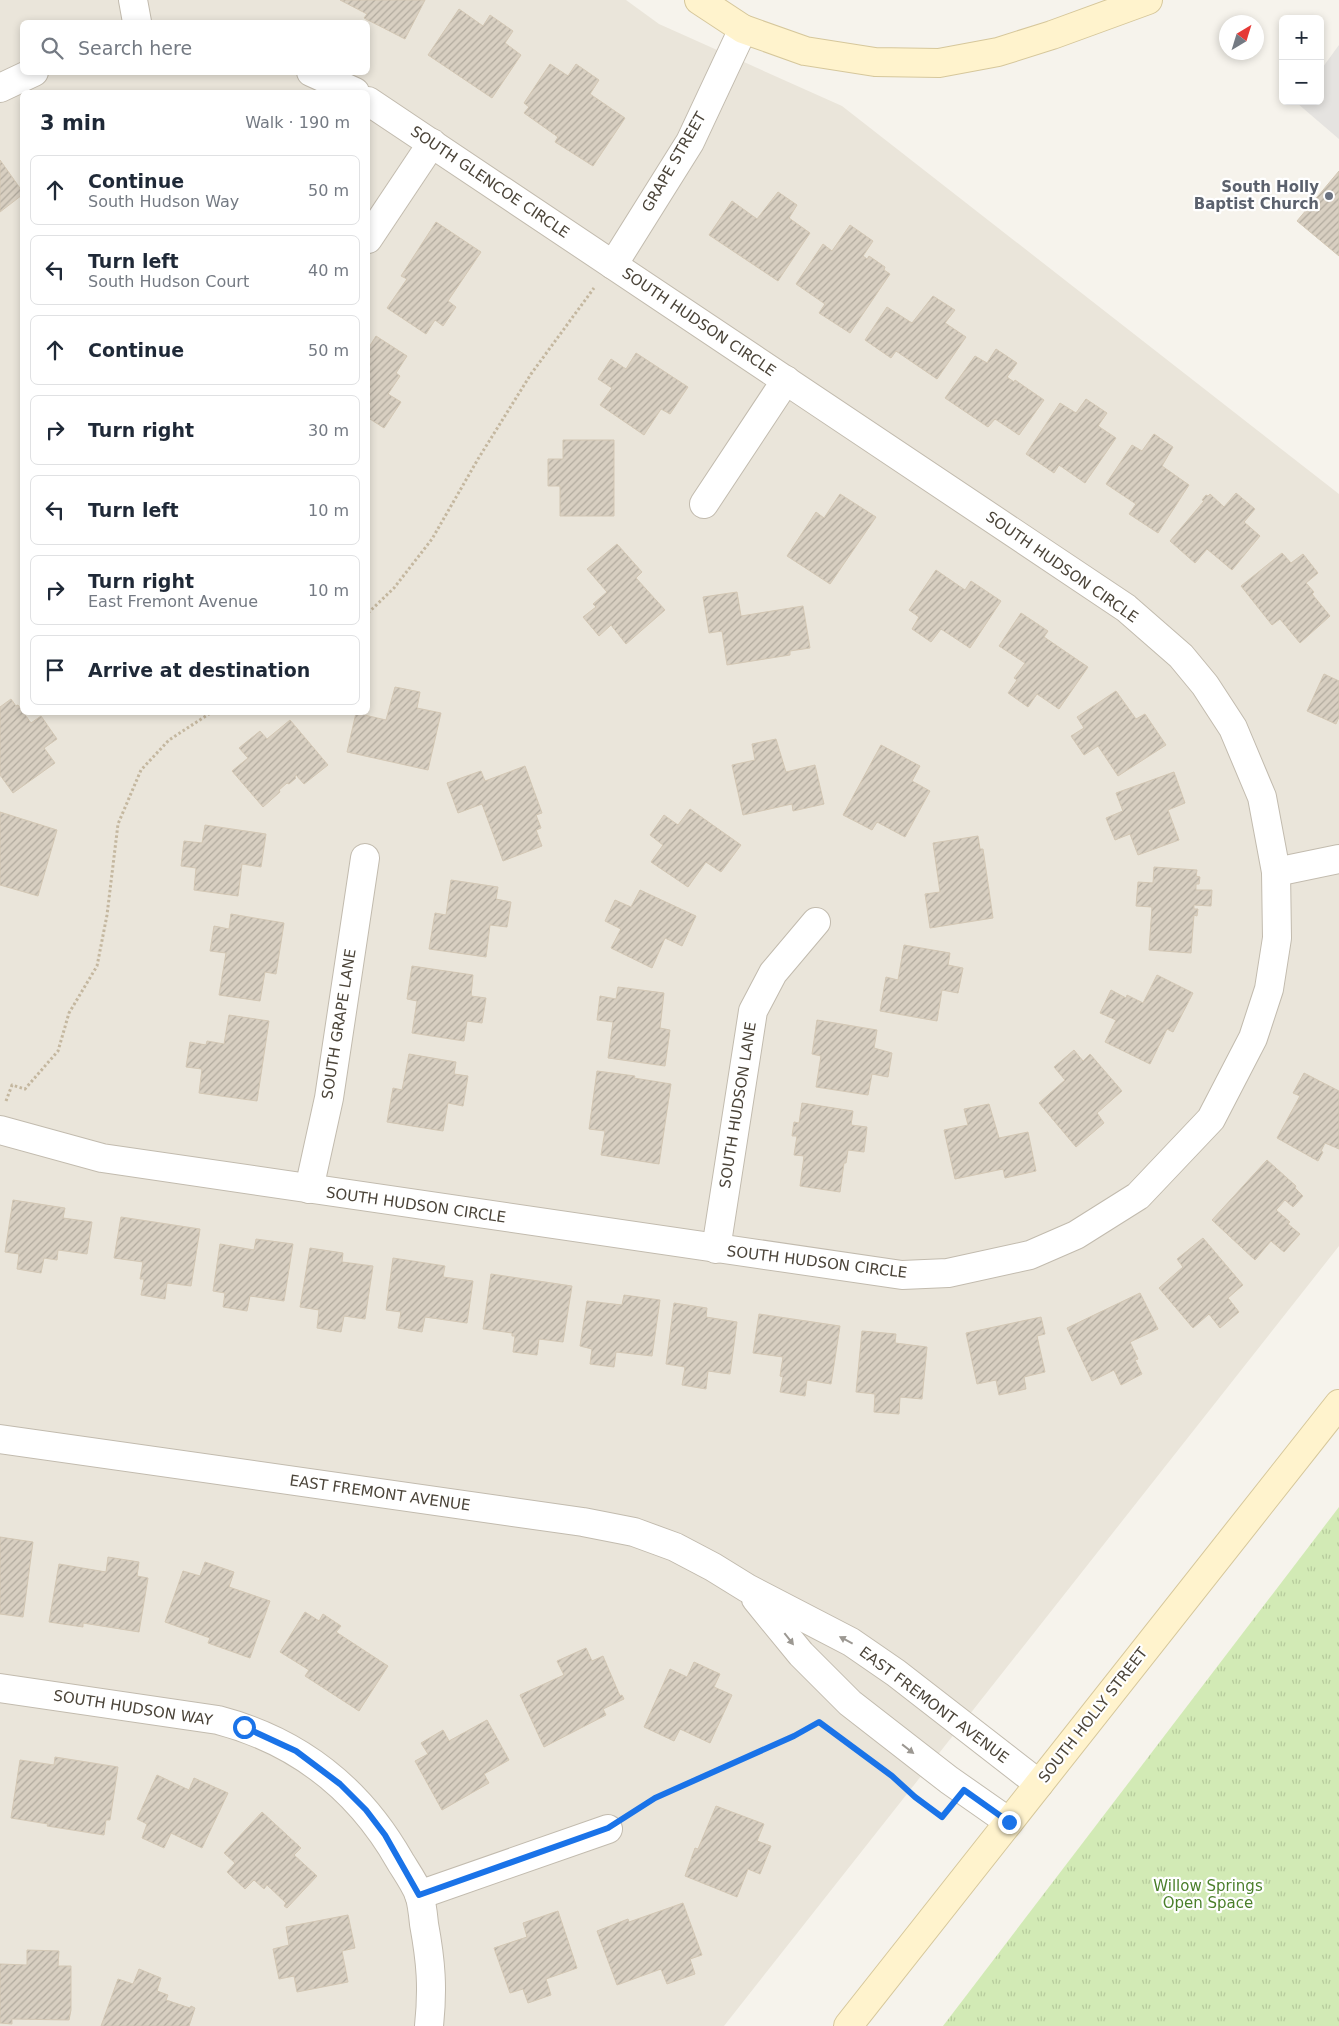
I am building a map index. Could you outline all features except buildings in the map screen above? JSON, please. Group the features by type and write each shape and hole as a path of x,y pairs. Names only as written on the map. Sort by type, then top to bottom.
{"main road":[{"path":"699,0 743,29 805,51 875,62 939,63 998,52 1052,35 1148,0"},
{"name":"SOUTH HOLLY STREET","path":"848,2026 1339,1404"}],"street":[{"path":"132,0 137,20"},
{"name":"GRAPE STREET","path":"613,264 690,142 743,29"},
{"path":"0,88 28,75"},
{"path":"318,75 351,90"},
{"name":"SOUTH GLENCOE CIRCLE","path":"370,101 613,264"},
{"path":"370,236 432,142"},
{"name":"SOUTH HUDSON CIRCLE","path":"2,1120 102,1158 902,1275 948,1273 1030,1255 1076,1235 1138,1196 1211,1119 1253,1038 1269,989 1277,938 1276,872 1262,797 1233,728 1205,685 1181,656 1126,608 613,264"},
{"name":"SOUTH HUDSON CIRCLE","path":"704,504 786,380"},
{"name":"SOUTH GRAPE LANE","path":"309,1189 329,1098 365,858"},
{"path":"1276,872 1339,859"},
{"name":"SOUTH HUDSON LANE","path":"716,1249 753,1011 773,973 816,922"},
{"name":"EAST FREMONT AVENUE","path":"0,1439 582,1522 634,1532 675,1547 713,1566 746,1588 851,1642 1039,1784"},
{"name":"EAST FREMONT AVENUE","path":"746,1588 770,1613 801,1654 850,1703 1009,1822"},
{"name":"SOUTH HUDSON WAY","path":"0,1688 218,1720 244,1727 296,1751 340,1784 366,1810 385,1835 419,1895 432,1966 433,1994 429,2026"},
{"path":"419,1895 608,1828"}],"path":[{"path":"370,611 394,588 432,540 478,459 531,374 613,264"},
{"path":"2,1120 12,1085 25,1090 58,1051 69,1013 97,966 118,824 141,770 169,740 207,715"},
{"path":"608,1828 655,1798 794,1736 819,1722 838,1736"},
{"path":"903,1786 942,1817 964,1790"}],"shaded area":[{"path":"0,0 626,0 659,24 842,106 1339,494 1339,1246 724,2026 0,2026"},
{"path":"1339,45 1339,139 1299,105 1324,105 1324,66"}],"green space":[{"name":"Willow Springs Open Space","path":"1339,1507 1339,2026 943,2026"}],"place":[{"name":"South Holly Baptist Church","path":"1329,196"}],"route":[{"path":"244,1727 296,1751 340,1784 366,1810 385,1835 419,1895 608,1828 655,1798 794,1736 819,1722 892,1776 915,1797 942,1817 964,1790 1009,1822"}]}
